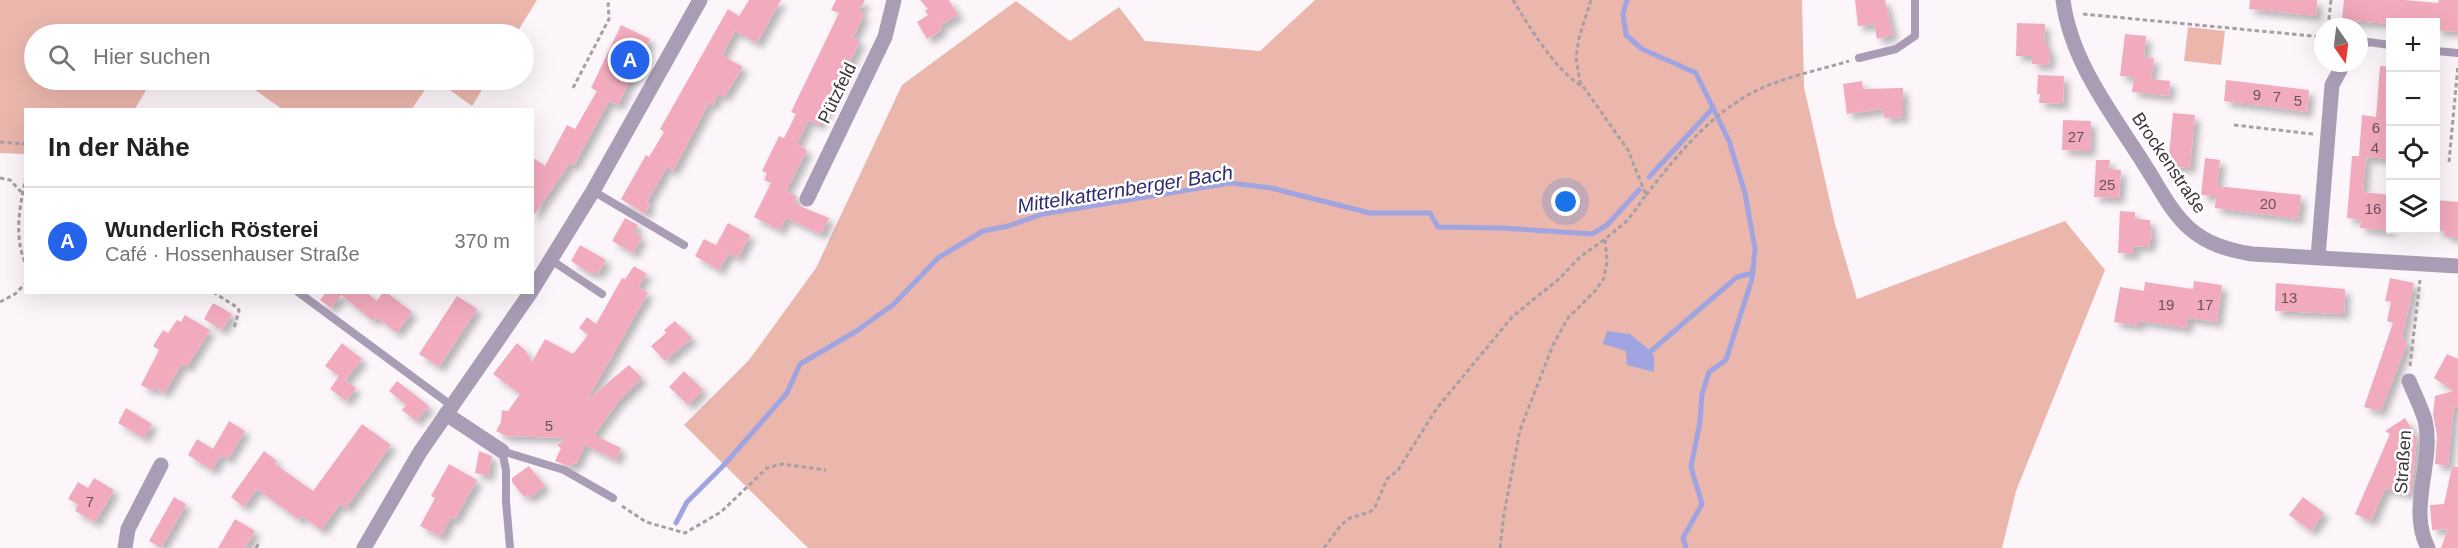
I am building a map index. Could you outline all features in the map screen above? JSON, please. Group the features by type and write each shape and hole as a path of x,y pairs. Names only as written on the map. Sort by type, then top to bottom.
{"street":[{"path":"534,288 593,191 700,0"},
{"name":"Pützfeld","path":"807,200 885,37 894,0"},
{"name":"Brockenstraße","path":"2064,6 2072,39 2089,76 2178,218 2205,239 2233,251 2274,256 2458,266"},
{"path":"2318,257 2332,85 2339,72"},
{"path":"364,548 397,489 530,294"},
{"name":"Straßen","path":"2409,381 2425,421 2426,458 2419,506 2420,523 2428,548"},
{"path":"449,410 502,451"},
{"path":"125,548 128,529 161,465"}],"lane":[{"path":"1859,58 1896,49 1915,36 1915,0"},
{"path":"2368,42 2386,44"},
{"path":"2440,51 2458,53"},
{"path":"593,191 684,245"},
{"path":"551,260 602,294"},
{"path":"301,294 449,410"},
{"path":"510,548 506,470 502,451 548,463 613,498"}],"path":[{"path":"573,88 609,20 608,0"},
{"path":"1514,0 1527,24 1569,78 1583,87 1628,150 1646,195"},
{"path":"1583,87 1576,58 1579,38 1591,0"},
{"path":"2329,18 2331,0"},
{"path":"2064,6 2314,36"},
{"path":"1324,548 1341,525 1350,518 1370,512 1375,507 1387,479 1398,470 1437,408 1514,316 1559,279 1580,257 1629,220 1646,195 1712,120 1749,94 1859,58"},
{"path":"2449,162 2458,65"},
{"path":"2234,125 2328,135"},
{"path":"0,142 24,144"},
{"path":"0,178 10,180 21,192"},
{"path":"24,182 18,223 20,251 24,260"},
{"path":"1500,548 1504,514 1523,422 1556,339 1568,318 1596,290 1604,278 1605,239"},
{"path":"2409,381 2414,321 2423,264"},
{"path":"0,302 15,294 24,285"},
{"path":"216,294 238,308 234,328"},
{"path":"613,498 646,522 685,533 721,512 767,468 782,464 826,470"},
{"path":"256,548 259,543"}],"shaded area":[{"path":"0,0 537,0 522,24 24,24 24,90 146,90 136,108 24,108 24,154 0,153"},
{"path":"1315,0 1802,0 1804,87 1835,224 1857,299 2065,221 2105,270 2016,491 2002,548 808,548 684,425 749,360 816,268 902,85 1016,1 1070,41 1119,7 1145,41 1260,51"},
{"path":"2188,27 2225,31 2221,65 2184,61"},
{"path":"255,90 425,90 412,108 281,108"},
{"path":"450,90 482,90 472,106"}],"water":[{"path":"1607,331 1630,334 1651,351 1654,357 1654,372 1627,365 1626,351 1603,344"}],"building":[{"path":"749,0 781,0 757,43 735,31 722,55 743,67 724,97 718,94 713,105 709,103 673,171 667,167 647,202 650,204 645,214 621,199 646,155 649,157 664,132 660,129 728,9 739,16"},
{"path":"836,0 865,0 859,12 864,14 853,38 860,41 819,125 809,120 797,144 807,150 786,191 797,196 794,202 829,218 821,234 786,218 780,230 754,217 771,183 764,180 767,173 762,171 779,136 784,138 796,114 791,112 839,13 831,10"},
{"path":"920,0 949,0 958,15 939,26 942,30 927,39 917,22 928,15 925,11 928,9"},
{"path":"1855,0 1885,0 1893,35 1877,39 1874,24 1858,26"},
{"path":"2250,0 2317,0 2316,16 2249,9"},
{"path":"2344,0 2405,0 2438,3 2439,0 2458,0 2458,32 2440,30 2440,18 2386,18 2386,24 2368,22 2368,18 2342,18"},
{"path":"2017,23 2045,24 2044,42 2047,42 2047,50 2050,50 2049,65 2032,64 2032,56 2016,56"},
{"path":"621,25 650,39 618,105 609,101 574,165 570,163 534,215 534,158 545,166 567,125 575,129 597,91 591,88"},
{"path":"2125,34 2146,36 2144,57 2154,58 2151,79 2170,81 2169,96 2132,92 2134,77 2120,76"},
{"path":"2380,66 2386,67 2386,159 2366,157 2363,192 2386,194 2386,231 2360,228 2361,220 2347,218 2352,156 2359,156 2362,115 2376,117"},
{"path":"2038,75 2064,76 2063,104 2039,103"},
{"path":"2226,80 2309,90 2307,112 2224,101"},
{"path":"1862,81 1863,89 1903,88 1903,117 1884,118 1883,109 1847,114 1843,84"},
{"path":"2173,113 2195,115 2190,168 2168,166"},
{"path":"2063,120 2091,121 2090,151 2062,150"},
{"path":"2205,158 2220,160 2216,196 2201,195"},
{"path":"2096,160 2110,160 2109,169 2121,170 2119,198 2094,197"},
{"path":"2217,186 2301,195 2298,219 2215,208"},
{"path":"2440,200 2458,202 2458,238 2444,236 2445,231 2440,231"},
{"path":"2120,211 2135,212 2135,219 2150,220 2152,239 2149,247 2134,246 2134,254 2118,253"},
{"path":"625,218 638,225 634,233 642,237 633,253 612,241"},
{"path":"728,223 750,235 738,258 729,253 719,270 695,256 704,239 716,245"},
{"path":"580,245 606,260 598,274 592,271 591,274 571,261"},
{"path":"634,266 647,274 638,287 648,293 587,400 629,365 642,378 617,403 594,435 621,448 616,460 585,445 576,464 573,463 571,467 555,461 561,448 557,445 567,438 506,436 496,431 501,422 502,410 508,411 520,394 493,374 517,343 525,350 532,362 545,339 573,354 588,335 579,328 587,317 596,324 622,278 625,279"},
{"path":"2390,278 2414,283 2402,338 2408,341 2381,411 2364,407 2393,323 2387,321 2391,302 2385,301"},
{"path":"2194,281 2222,285 2217,322 2188,318 2187,328 2139,321 2139,326 2114,322 2120,287 2144,291 2145,282 2193,289"},
{"path":"2276,283 2345,289 2344,314 2275,311"},
{"path":"324,294 368,294 377,301 382,294 389,294 412,312 397,333 376,317 373,321 341,295 331,308 320,300"},
{"path":"457,296 477,309 439,367 419,354"},
{"path":"213,303 232,314 222,330 204,319"},
{"path":"185,315 210,330 187,367 182,364 164,393 154,387 152,391 141,385 159,350 153,346 163,330 168,333 177,320 181,322"},
{"path":"675,321 692,338 665,361 651,346 666,333 664,330"},
{"path":"342,343 362,359 345,381 356,388 346,401 330,389 339,376 325,366"},
{"path":"2447,354 2458,359 2458,408 2454,407 2448,466 2435,464 2437,436 2433,414 2435,396 2453,391 2434,378"},
{"path":"684,371 703,390 688,405 669,387"},
{"path":"397,381 429,406 416,421 402,410 406,405 389,391"},
{"path":"126,408 152,424 144,438 118,423"},
{"path":"2405,418 2417,438 2411,494 2385,489 2371,521 2355,514 2390,434 2385,431"},
{"path":"229,421 245,431 228,459 221,455 212,470 188,455 197,439 213,449"},
{"path":"362,424 391,445 346,508 340,504 321,530 302,516 299,520 257,489 244,507 231,497 264,451 277,461 275,464 313,491"},
{"path":"479,451 492,456 488,476 475,473"},
{"path":"449,464 477,480 455,519 451,517 441,537 420,526 435,498 431,496"},
{"path":"529,466 545,486 529,498 527,495 524,497 512,482 512,478"},
{"path":"2452,467 2458,467 2458,548 2441,548 2448,529 2432,530 2430,505 2444,504"},
{"path":"94,478 114,490 95,522 75,511 78,504 68,499 78,482 88,488"},
{"path":"174,497 186,504 161,548 149,541"},
{"path":"2303,497 2324,513 2311,531 2289,515"},
{"path":"235,519 255,531 245,548 218,548"}],"waterway":[{"path":"1627,0 1623,14 1626,35 1642,49 1696,73 1729,141 1745,193 1755,249 1752,279 1726,360 1709,372 1702,394 1700,422 1691,467 1702,504 1683,538 1686,548"},
{"name":"Mittelkatternberger Bach","path":"1649,177 1713,108"},
{"name":"Mittelkatternberger Bach","path":"676,523 687,502 723,466 787,393 800,364 855,332 894,304 938,258 983,231 1008,226 1043,214 1230,183 1271,188 1370,213 1430,213 1438,227 1502,228 1592,234 1607,225 1639,190"},
{"path":"1651,351 1737,277 1753,273"}],"place":[{"name":"Wunderlich Rösterei","path":"630,60"}]}
